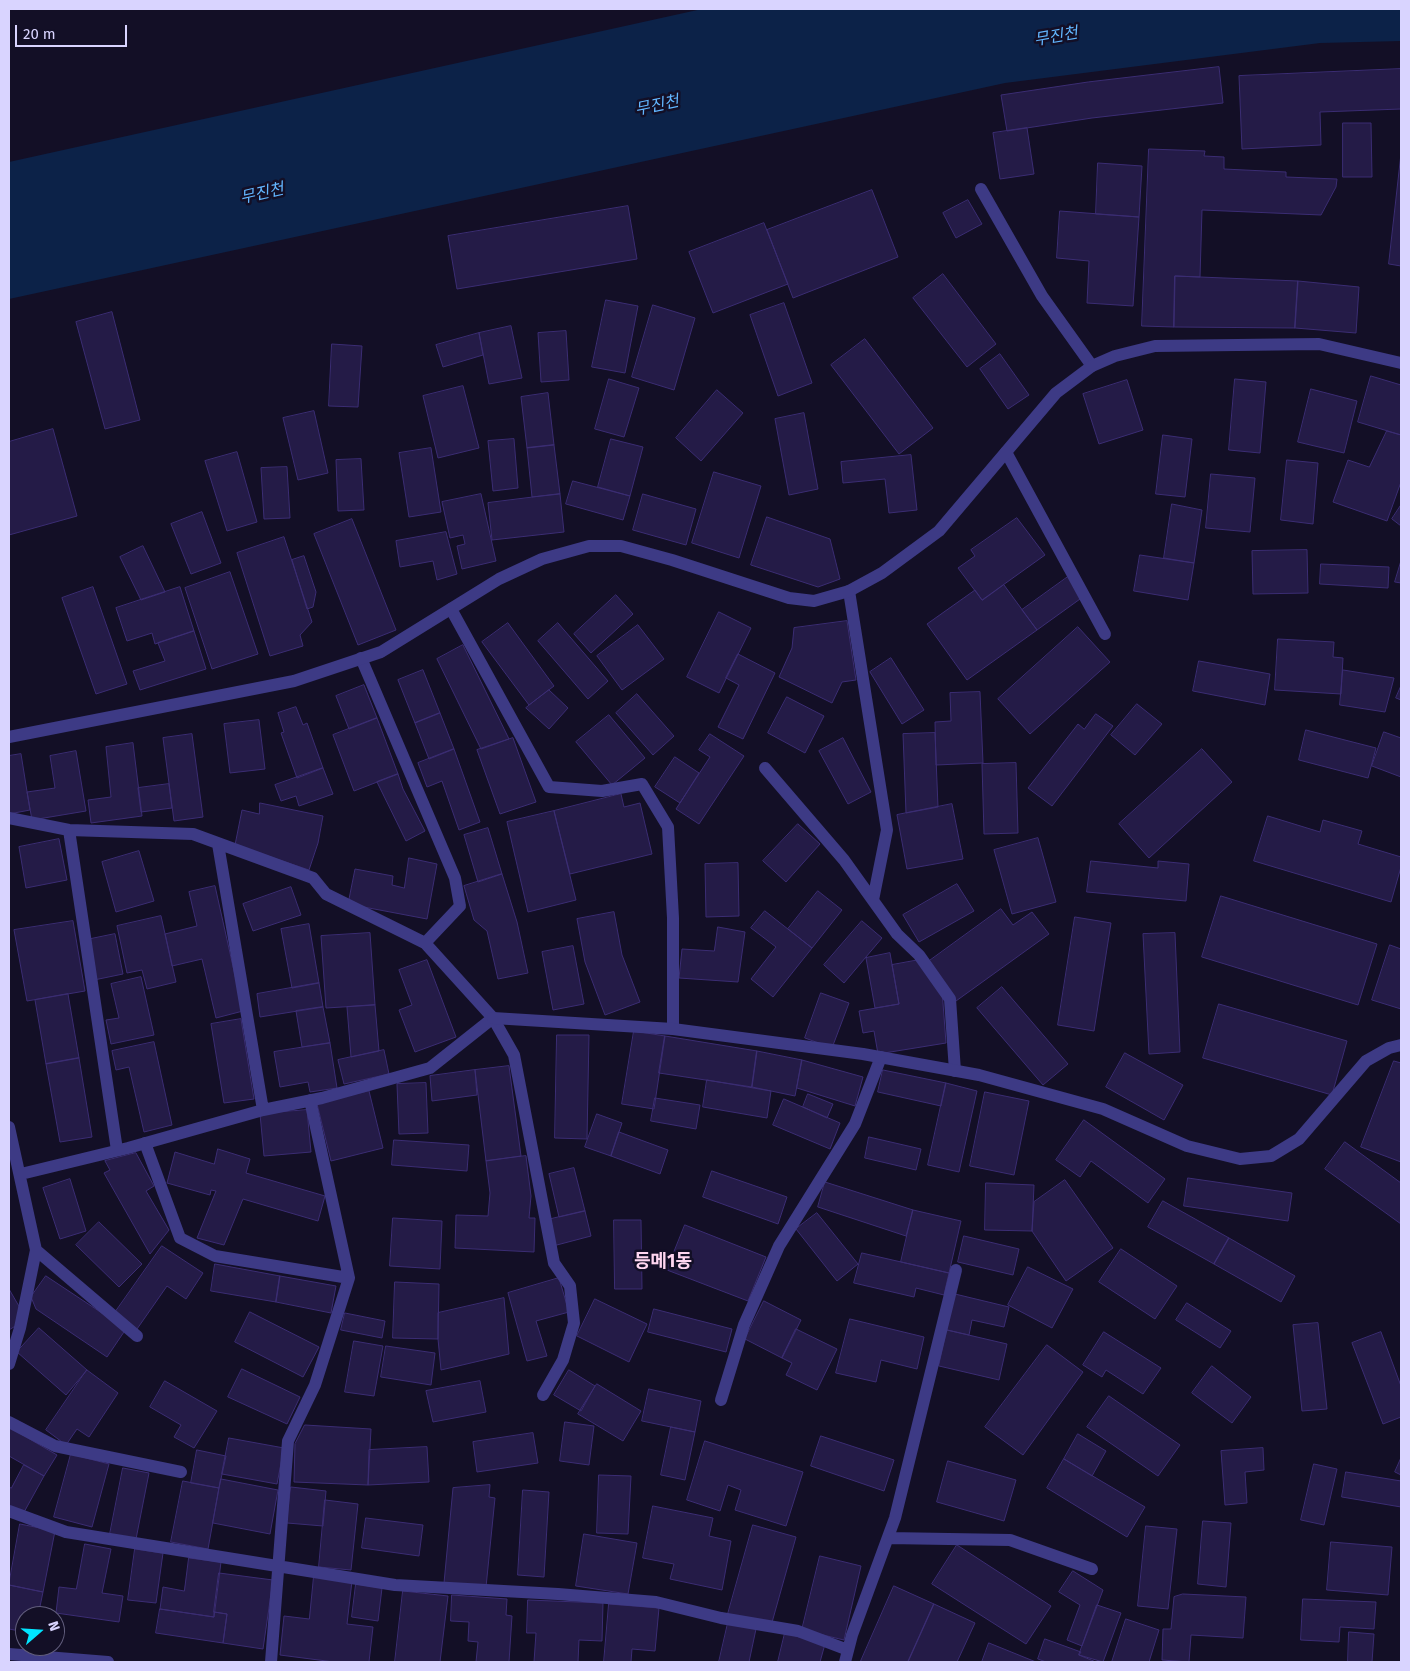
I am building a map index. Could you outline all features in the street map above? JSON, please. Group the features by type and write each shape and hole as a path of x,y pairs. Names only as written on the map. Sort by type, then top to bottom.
{"street":[{"path":"981,189 1042,296 1092,366"},
{"path":"9,738 294,682 381,652 499,579 542,559 589,546 621,546 672,560 788,598 814,601 849,591 882,573 939,531 1056,393 1092,366 1115,356 1156,346 1319,344 1401,362"},
{"path":"1006,452 1105,634"},
{"path":"849,591 887,830 873,900"},
{"path":"451,609 549,788 602,791 642,784 668,827 673,918 673,1029"},
{"path":"361,658 456,878 460,906 426,943"},
{"path":"765,768 844,860 897,934 918,955 950,999 955,1071"},
{"path":"9,818 69,830 192,834 313,878 326,894 426,943 493,1018 514,1055 554,1263 570,1286 574,1323 563,1360 543,1394"},
{"path":"69,830 118,1150"},
{"path":"218,844 264,1110"},
{"path":"20,1174 430,1068 493,1018 673,1029 881,1057 978,1075 1103,1109 1187,1146 1240,1160 1272,1156 1299,1139 1366,1061 1389,1048 1401,1045"},
{"path":"721,1400 744,1325 779,1246 855,1124 881,1057"},
{"path":"271,1662 288,1441 315,1385 349,1278 310,1100"},
{"path":"9,1127 36,1250 20,1328 9,1364"},
{"path":"145,1143 180,1238 215,1256 349,1278"},
{"path":"36,1250 136,1336"},
{"path":"9,1512 66,1532 278,1568 395,1585 558,1594 656,1602 721,1618 798,1631 847,1656 895,1518 956,1270"},
{"path":"9,1422 55,1446 181,1472"},
{"path":"888,1538 1010,1540 1092,1569"},
{"path":"9,1654 108,1662"}],"water":[{"name":"무진천","path":"702,9 1401,9 1401,41 1320,43 1005,83 9,299 9,162"}],"building":[{"path":"1219,67 1223,103 1092,118 1007,131 1001,95 1088,82"},
{"path":"1401,69 1401,109 1320,112 1321,145 1242,149 1239,76"},
{"path":"1343,123 1371,123 1372,177 1343,177"},
{"path":"1027,128 1034,174 1000,179 993,133"},
{"path":"1149,149 1205,151 1204,156 1224,157 1224,169 1286,172 1286,177 1337,179 1336,187 1321,215 1202,210 1200,277 1175,276 1174,327 1142,326"},
{"path":"1401,154 1401,266 1389,264"},
{"path":"1098,163 1142,166 1139,217 1096,214"},
{"path":"872,190 898,257 793,298 767,230"},
{"path":"968,200 982,224 956,238 943,213"},
{"path":"628,206 637,259 457,289 448,236"},
{"path":"1060,211 1139,217 1133,306 1087,303 1089,261 1057,258"},
{"path":"764,223 788,284 713,313 689,252"},
{"path":"943,274 996,344 967,367 913,298"},
{"path":"1175,276 1298,281 1295,328 1174,327"},
{"path":"1298,281 1359,287 1356,333 1295,328"},
{"path":"606,300 638,306 625,373 592,367"},
{"path":"784,303 812,383 778,396 750,315"},
{"path":"653,305 695,318 674,390 632,377"},
{"path":"112,312 140,420 105,429 76,322"},
{"path":"511,326 522,378 489,384 479,333"},
{"path":"566,331 569,380 541,382 538,333"},
{"path":"479,333 483,355 443,367 436,345"},
{"path":"865,339 933,428 899,454 831,365"},
{"path":"332,344 362,346 358,407 329,406"},
{"path":"1000,354 1029,395 1008,409 980,369"},
{"path":"1371,376 1401,385 1401,435 1358,422"},
{"path":"609,379 639,388 624,437 595,429"},
{"path":"1235,379 1266,382 1260,453 1229,450"},
{"path":"1127,380 1143,430 1099,444 1083,394"},
{"path":"463,386 479,448 438,458 423,396"},
{"path":"1311,389 1357,401 1344,453 1298,442"},
{"path":"717,390 743,413 701,461 676,438"},
{"path":"548,393 554,445 527,448 521,397"},
{"path":"314,411 328,473 298,480 283,418"},
{"path":"804,413 818,489 789,495 775,419"},
{"path":"53,429 77,516 9,535 9,442"},
{"path":"1387,431 1401,435 1401,482 1387,521 1333,502 1348,460 1369,467"},
{"path":"1163,435 1192,439 1185,497 1156,494"},
{"path":"514,439 518,488 493,491 488,441"},
{"path":"611,439 643,447 630,496 598,487"},
{"path":"554,445 560,494 532,497 527,448"},
{"path":"431,448 441,512 409,517 399,453"},
{"path":"237,452 257,522 227,531 205,461"},
{"path":"911,455 917,510 889,513 885,479 843,483 841,462"},
{"path":"361,459 364,510 338,511 336,460"},
{"path":"1287,460 1318,463 1313,524 1281,520"},
{"path":"287,467 290,518 264,519 261,468"},
{"path":"714,472 761,486 739,558 692,543"},
{"path":"1211,474 1255,478 1250,532 1206,528"},
{"path":"573,481 630,496 623,520 566,504"},
{"path":"481,494 496,561 462,569 457,546 465,544 463,535 450,538 442,502"},
{"path":"560,494 564,532 492,540 488,503"},
{"path":"643,494 696,509 686,545 633,530"},
{"path":"1172,504 1202,510 1194,563 1164,558"},
{"path":"1401,505 1401,526 1392,519"},
{"path":"202,512 221,563 191,574 171,524"},
{"path":"767,517 830,539 840,579 818,587 751,565"},
{"path":"1017,518 1045,555 982,600 958,568 975,556 971,550"},
{"path":"352,519 396,630 358,645 314,534"},
{"path":"446,532 457,574 437,580 433,561 400,567 396,541"},
{"path":"284,537 312,622 300,635 303,646 270,656 237,553"},
{"path":"143,546 165,592 141,600 120,557"},
{"path":"1307,550 1308,593 1253,594 1252,551"},
{"path":"1140,555 1194,563 1188,600 1134,591"},
{"path":"304,556 316,592 313,607 307,609 292,560"},
{"path":"1401,561 1401,583 1395,582"},
{"path":"1321,564 1389,567 1388,588 1320,584"},
{"path":"230,572 258,654 212,669 185,588"},
{"path":"1072,574 1087,594 1037,630 1022,610"},
{"path":"1004,585 1037,630 967,680 927,624 975,590 982,600"},
{"path":"93,587 127,684 96,694 62,598"},
{"path":"180,587 194,631 155,644 152,633 127,641 116,608"},
{"path":"616,595 633,614 591,653 574,634"},
{"path":"719,612 751,628 719,693 687,677"},
{"path":"847,621 856,680 842,682 832,703 779,677 792,648 794,628"},
{"path":"508,623 554,686 529,705 482,642"},
{"path":"558,623 608,681 588,699 538,641"},
{"path":"638,625 664,659 622,690 597,656"},
{"path":"1078,627 1110,662 1030,734 998,699"},
{"path":"194,631 206,669 140,690 133,671 165,661 158,643"},
{"path":"1278,639 1334,642 1333,657 1343,658 1341,694 1275,690"},
{"path":"463,645 509,739 481,749 437,659"},
{"path":"738,654 775,673 743,739 718,727 739,685 726,678"},
{"path":"891,658 924,710 902,724 870,672"},
{"path":"1199,661 1270,674 1265,705 1193,691"},
{"path":"423,670 440,713 415,723 398,680"},
{"path":"1343,670 1394,678 1385,712 1340,705"},
{"path":"364,685 377,718 349,729 336,696"},
{"path":"1401,686 1401,700 1396,698"},
{"path":"549,690 568,708 549,729 526,708"},
{"path":"980,692 983,763 936,765 935,722 951,721 950,693"},
{"path":"637,694 674,736 653,755 616,713"},
{"path":"787,697 824,716 805,753 768,733"},
{"path":"1137,704 1162,724 1135,755 1111,735"},
{"path":"296,707 303,725 307,723 323,768 297,778 281,733 284,732 278,713"},
{"path":"440,713 454,749 429,759 415,723"},
{"path":"1096,714 1113,726 1052,806 1028,788 1078,724 1084,729"},
{"path":"609,715 645,758 612,785 576,742"},
{"path":"377,718 398,774 354,791 333,735"},
{"path":"259,720 265,769 230,773 224,724"},
{"path":"1306,730 1376,748 1368,778 1299,760"},
{"path":"1384,732 1401,738 1401,777 1372,766"},
{"path":"935,733 938,807 906,813 903,734"},
{"path":"192,734 203,817 174,821 163,738"},
{"path":"710,734 744,756 699,824 676,809 710,757 699,750"},
{"path":"513,738 536,802 500,814 477,750"},
{"path":"843,738 871,792 848,804 819,751"},
{"path":"133,743 142,816 91,823 88,800 111,797 106,747"},
{"path":"454,749 480,822 459,830 442,781 427,787 418,763"},
{"path":"1202,749 1232,782 1149,858 1119,824"},
{"path":"76,751 86,811 32,820 27,792 55,788 50,756"},
{"path":"21,754 30,810 9,814 9,756"},
{"path":"675,757 699,773 680,803 655,787"},
{"path":"1016,763 1018,833 984,834 982,764"},
{"path":"323,768 333,794 299,806 296,796 281,801 275,785"},
{"path":"398,774 403,789 425,831 406,841 377,782"},
{"path":"169,784 172,808 141,812 138,788"},
{"path":"621,794 624,807 640,803 652,854 570,874 554,811"},
{"path":"260,803 323,816 318,843 309,870 235,845 242,810 259,814"},
{"path":"952,804 963,859 907,869 897,815"},
{"path":"554,811 576,900 528,912 507,822"},
{"path":"1268,816 1320,832 1323,820 1362,831 1358,844 1401,857 1401,867 1391,902 1254,861"},
{"path":"798,824 820,844 786,882 763,861"},
{"path":"488,828 502,874 478,882 464,835"},
{"path":"1038,838 1056,902 1012,914 994,850"},
{"path":"59,839 67,880 26,888 19,847"},
{"path":"139,851 154,901 116,912 102,862"},
{"path":"409,858 437,864 427,919 348,904 355,869 393,876 392,885 404,888"},
{"path":"1091,861 1158,868 1158,861 1189,864 1186,901 1087,892"},
{"path":"738,863 739,916 706,917 705,864"},
{"path":"502,874 517,922 528,973 498,979 487,931 474,920 464,886"},
{"path":"957,884 974,911 919,942 903,915"},
{"path":"215,886 243,1011 216,1018 202,959 172,966 165,934 197,926 189,892"},
{"path":"291,887 301,915 253,931 243,904"},
{"path":"818,891 842,910 812,948 788,929"},
{"path":"1221,896 1377,944 1358,1005 1202,957"},
{"path":"1001,909 1013,925 1032,912 1049,934 956,1001 928,962"},
{"path":"765,911 812,948 773,997 751,979 776,947 751,928"},
{"path":"614,912 622,955 640,1002 605,1015 585,962 577,919"},
{"path":"161,916 176,982 147,989 142,970 127,973 117,926"},
{"path":"1075,917 1111,923 1094,1031 1058,1025"},
{"path":"73,921 85,991 27,1001 14,930"},
{"path":"862,921 882,938 844,983 824,965"},
{"path":"309,924 319,983 292,988 281,929"},
{"path":"718,927 745,932 738,982 679,978 682,949 714,951"},
{"path":"370,933 375,1005 326,1008 321,936"},
{"path":"1175,933 1180,1052 1149,1054 1143,934"},
{"path":"115,934 123,974 94,980 86,940"},
{"path":"1390,945 1401,949 1401,1009 1372,1000"},
{"path":"573,946 584,1004 553,1010 542,952"},
{"path":"890,953 899,1004 875,1008 866,958"},
{"path":"427,960 456,1037 415,1052 399,1010 412,1005 399,970"},
{"path":"919,960 942,990 946,1043 878,1054 874,1031 863,1033 859,1011 899,1004 892,965"},
{"path":"141,977 154,1035 111,1044 106,1020 119,1018 111,984"},
{"path":"319,983 323,1007 260,1017 257,994"},
{"path":"1002,987 1068,1064 1043,1085 977,1008"},
{"path":"821,993 849,1003 832,1048 805,1038"},
{"path":"68,994 79,1058 46,1064 35,1000"},
{"path":"1219,1004 1347,1041 1332,1095 1203,1058"},
{"path":"375,1005 379,1051 351,1057 347,1007"},
{"path":"323,1007 330,1043 302,1047 296,1011"},
{"path":"241,1019 254,1099 224,1103 211,1024"},
{"path":"634,1031 665,1036 654,1109 622,1104"},
{"path":"557,1035 589,1035 587,1139 555,1138"},
{"path":"665,1036 757,1051 752,1087 659,1073"},
{"path":"154,1042 172,1125 144,1132 129,1067 116,1070 112,1051"},
{"path":"330,1043 337,1088 310,1092 308,1082 280,1087 274,1052"},
{"path":"384,1050 389,1074 344,1084 338,1060"},
{"path":"757,1051 802,1060 795,1096 752,1087"},
{"path":"1125,1053 1183,1085 1164,1120 1106,1087"},
{"path":"79,1058 92,1137 60,1142 46,1064"},
{"path":"802,1060 863,1077 855,1106 797,1088"},
{"path":"1394,1061 1401,1063 1401,1162 1361,1147"},
{"path":"509,1066 521,1156 486,1161 475,1070"},
{"path":"475,1070 477,1095 432,1101 430,1076"},
{"path":"883,1070 946,1083 941,1106 878,1092"},
{"path":"707,1080 771,1091 767,1118 703,1107"},
{"path":"426,1083 428,1133 399,1134 397,1084"},
{"path":"946,1083 977,1091 959,1172 928,1165"},
{"path":"369,1091 383,1148 331,1161 317,1104"},
{"path":"985,1092 1029,1101 1014,1175 970,1166"},
{"path":"808,1094 833,1104 827,1118 803,1107"},
{"path":"655,1098 700,1105 696,1129 651,1121"},
{"path":"784,1099 840,1123 830,1149 773,1125"},
{"path":"307,1110 311,1152 264,1156 260,1114"},
{"path":"597,1114 622,1123 611,1156 585,1147"},
{"path":"1084,1120 1165,1179 1148,1203 1091,1161 1080,1177 1056,1160"},
{"path":"619,1132 668,1150 660,1174 611,1156"},
{"path":"869,1137 921,1149 916,1170 865,1158"},
{"path":"394,1140 469,1145 467,1171 392,1165"},
{"path":"1345,1142 1401,1183 1401,1224 1325,1169"},
{"path":"218,1149 250,1159 246,1173 325,1196 318,1221 243,1199 224,1245 197,1238 216,1191 211,1190 210,1195 167,1183 175,1152 214,1164"},
{"path":"136,1153 154,1186 146,1191 169,1230 150,1254 104,1173 110,1170 105,1161"},
{"path":"526,1156 531,1196 529,1218 535,1218 534,1252 455,1248 456,1215 488,1216 490,1193 486,1161"},
{"path":"574,1168 585,1211 559,1217 549,1174"},
{"path":"712,1171 787,1197 778,1224 703,1197"},
{"path":"1188,1178 1292,1193 1288,1221 1184,1206"},
{"path":"70,1179 86,1231 60,1239 43,1188"},
{"path":"1065,1180 1113,1248 1066,1281 1032,1231 1034,1202"},
{"path":"825,1182 913,1210 906,1236 818,1207"},
{"path":"986,1183 1034,1185 1032,1231 985,1230"},
{"path":"1163,1201 1229,1238 1214,1264 1148,1227"},
{"path":"913,1210 961,1221 949,1273 901,1262"},
{"path":"585,1211 591,1236 553,1246 547,1220"},
{"path":"817,1213 858,1264 837,1281 796,1229"},
{"path":"393,1218 442,1221 440,1269 390,1266"},
{"path":"614,1220 641,1220 642,1289 615,1289"},
{"path":"99,1222 142,1264 119,1287 76,1245"},
{"path":"685,1225 766,1257 748,1301 667,1270"},
{"path":"964,1236 1019,1249 1013,1275 958,1262"},
{"path":"1229,1238 1295,1276 1281,1302 1214,1264"},
{"path":"162,1246 203,1273 186,1299 167,1286 137,1329 114,1314"},
{"path":"1121,1249 1177,1286 1155,1319 1099,1282"},
{"path":"862,1253 949,1273 944,1295 916,1288 914,1297 854,1283"},
{"path":"215,1264 280,1276 276,1302 211,1291"},
{"path":"1028,1267 1073,1289 1052,1328 1008,1305"},
{"path":"46,1276 126,1329 107,1357 36,1309 31,1297"},
{"path":"280,1276 336,1286 331,1313 276,1302"},
{"path":"559,1278 569,1312 536,1321 547,1356 527,1361 508,1293"},
{"path":"395,1282 439,1284 438,1339 393,1338"},
{"path":"9,1289 20,1308 17,1325 9,1330"},
{"path":"955,1294 1009,1307 1004,1327 972,1320 969,1335 947,1330"},
{"path":"504,1298 509,1354 441,1370 438,1313"},
{"path":"595,1299 647,1324 629,1362 577,1336"},
{"path":"764,1301 801,1320 782,1358 745,1339"},
{"path":"1187,1303 1231,1331 1220,1348 1176,1320"},
{"path":"654,1309 732,1329 726,1352 648,1332"},
{"path":"250,1312 319,1347 303,1377 235,1342"},
{"path":"345,1313 385,1321 382,1338 341,1330"},
{"path":"850,1319 924,1337 917,1369 881,1360 876,1382 836,1373"},
{"path":"1318,1323 1327,1409 1302,1411 1293,1325"},
{"path":"39,1328 87,1370 66,1395 17,1352"},
{"path":"796,1329 837,1349 817,1390 786,1375 792,1363 782,1358"},
{"path":"947,1330 1007,1344 999,1380 939,1366"},
{"path":"1104,1332 1161,1368 1143,1394 1106,1370 1102,1377 1083,1365"},
{"path":"1381,1332 1401,1386 1401,1417 1383,1424 1352,1343"},
{"path":"354,1341 383,1346 374,1396 345,1392"},
{"path":"1047,1345 1083,1372 1023,1455 985,1427"},
{"path":"386,1346 435,1353 431,1385 381,1377"},
{"path":"1212,1366 1251,1397 1232,1423 1192,1393"},
{"path":"242,1369 300,1397 287,1424 228,1397"},
{"path":"87,1370 118,1393 89,1437 77,1429 66,1445 46,1430"},
{"path":"569,1370 595,1386 581,1411 554,1395"},
{"path":"165,1381 217,1411 194,1448 174,1437 181,1425 150,1407"},
{"path":"480,1381 486,1412 433,1422 426,1391"},
{"path":"597,1384 641,1411 623,1441 578,1414"},
{"path":"649,1389 701,1401 695,1432 642,1421"},
{"path":"1109,1396 1180,1445 1158,1476 1087,1427"},
{"path":"565,1422 594,1426 589,1465 560,1461"},
{"path":"305,1425 371,1429 368,1485 294,1482 295,1444"},
{"path":"9,1427 57,1455 44,1476 9,1456"},
{"path":"671,1427 695,1432 685,1480 661,1475"},
{"path":"533,1433 538,1463 477,1472 473,1442"},
{"path":"1078,1434 1106,1451 1092,1476 1064,1459"},
{"path":"821,1436 894,1460 884,1491 811,1466"},
{"path":"229,1438 284,1448 277,1484 222,1474"},
{"path":"705,1441 803,1472 786,1526 735,1510 741,1490 728,1485 720,1511 687,1500"},
{"path":"427,1447 429,1482 368,1485 369,1450"},
{"path":"1263,1448 1264,1470 1245,1472 1247,1503 1225,1505 1221,1451"},
{"path":"197,1450 226,1456 219,1488 191,1483"},
{"path":"71,1454 109,1464 92,1527 54,1517"},
{"path":"1401,1458 1401,1475 1395,1472"},
{"path":"1064,1459 1145,1507 1127,1537 1047,1488"},
{"path":"948,1461 1016,1480 1004,1521 937,1502"},
{"path":"1314,1464 1337,1469 1324,1525 1301,1520"},
{"path":"24,1465 44,1476 23,1514 9,1506 9,1487 11,1488"},
{"path":"123,1468 149,1473 136,1539 110,1534"},
{"path":"1346,1472 1401,1481 1401,1507 1342,1497"},
{"path":"599,1475 631,1476 628,1534 597,1533"},
{"path":"221,1479 278,1490 270,1534 213,1523"},
{"path":"183,1481 219,1488 208,1549 171,1542"},
{"path":"490,1485 489,1497 495,1498 486,1587 444,1583 453,1488"},
{"path":"291,1487 326,1491 323,1526 287,1523"},
{"path":"523,1490 549,1492 544,1577 518,1575"},
{"path":"325,1500 358,1504 351,1570 319,1567"},
{"path":"653,1506 713,1518 709,1536 731,1541 722,1590 670,1579 674,1564 643,1558"},
{"path":"366,1518 423,1525 419,1556 362,1548"},
{"path":"1203,1521 1231,1523 1226,1587 1198,1584"},
{"path":"20,1524 55,1531 43,1592 9,1585"},
{"path":"753,1525 796,1537 771,1626 728,1614"},
{"path":"1146,1526 1177,1529 1168,1609 1138,1606"},
{"path":"584,1534 637,1543 628,1594 576,1586"},
{"path":"1331,1542 1392,1547 1388,1595 1327,1590"},
{"path":"85,1544 111,1549 102,1593 123,1596 119,1622 65,1614 65,1606 57,1606 59,1587 76,1589"},
{"path":"957,1545 1051,1606 1026,1644 932,1584"},
{"path":"135,1549 163,1553 156,1603 128,1600"},
{"path":"820,1556 861,1566 844,1640 802,1630"},
{"path":"189,1558 221,1562 214,1617 160,1609 163,1587 184,1591"},
{"path":"1073,1571 1103,1590 1082,1646 1067,1640 1080,1605 1059,1592"},
{"path":"219,1573 273,1580 263,1649 223,1643 227,1614 214,1612"},
{"path":"314,1576 352,1581 347,1624 373,1627 369,1662 334,1662 280,1655 284,1616 309,1619"},
{"path":"356,1584 382,1588 378,1621 352,1617"},
{"path":"9,1585 43,1592 40,1606 15,1606 15,1630 9,1629"},
{"path":"894,1586 934,1604 908,1662 861,1661"},
{"path":"403,1591 448,1596 440,1662 395,1662"},
{"path":"1183,1594 1246,1597 1243,1638 1191,1635 1189,1662 1162,1660 1163,1629 1171,1629 1174,1597"},
{"path":"452,1595 507,1599 506,1615 512,1616 509,1662 476,1662 478,1642 468,1641 469,1622 451,1621"},
{"path":"1303,1599 1376,1602 1374,1629 1340,1627 1339,1642 1301,1640"},
{"path":"528,1600 603,1603 602,1641 579,1640 578,1662 534,1662 536,1633 527,1633"},
{"path":"609,1604 659,1608 655,1651 632,1649 631,1662 604,1662"},
{"path":"934,1604 975,1623 957,1662 908,1662"},
{"path":"1097,1605 1121,1613 1103,1662 1079,1655"},
{"path":"160,1609 214,1617 214,1612 227,1614 223,1643 156,1633"},
{"path":"1126,1619 1159,1630 1149,1662 1112,1662"},
{"path":"728,1623 756,1629 749,1662 719,1662"},
{"path":"1349,1632 1374,1634 1372,1662 1348,1662"},
{"path":"785,1633 825,1644 820,1662 778,1662"},
{"path":"1045,1639 1081,1652 1079,1655 1096,1662 1046,1662 1038,1659"},
{"path":"989,1643 1036,1662 982,1662"}],"district":[{"name":"등메1동","path":"663,1262"}]}
